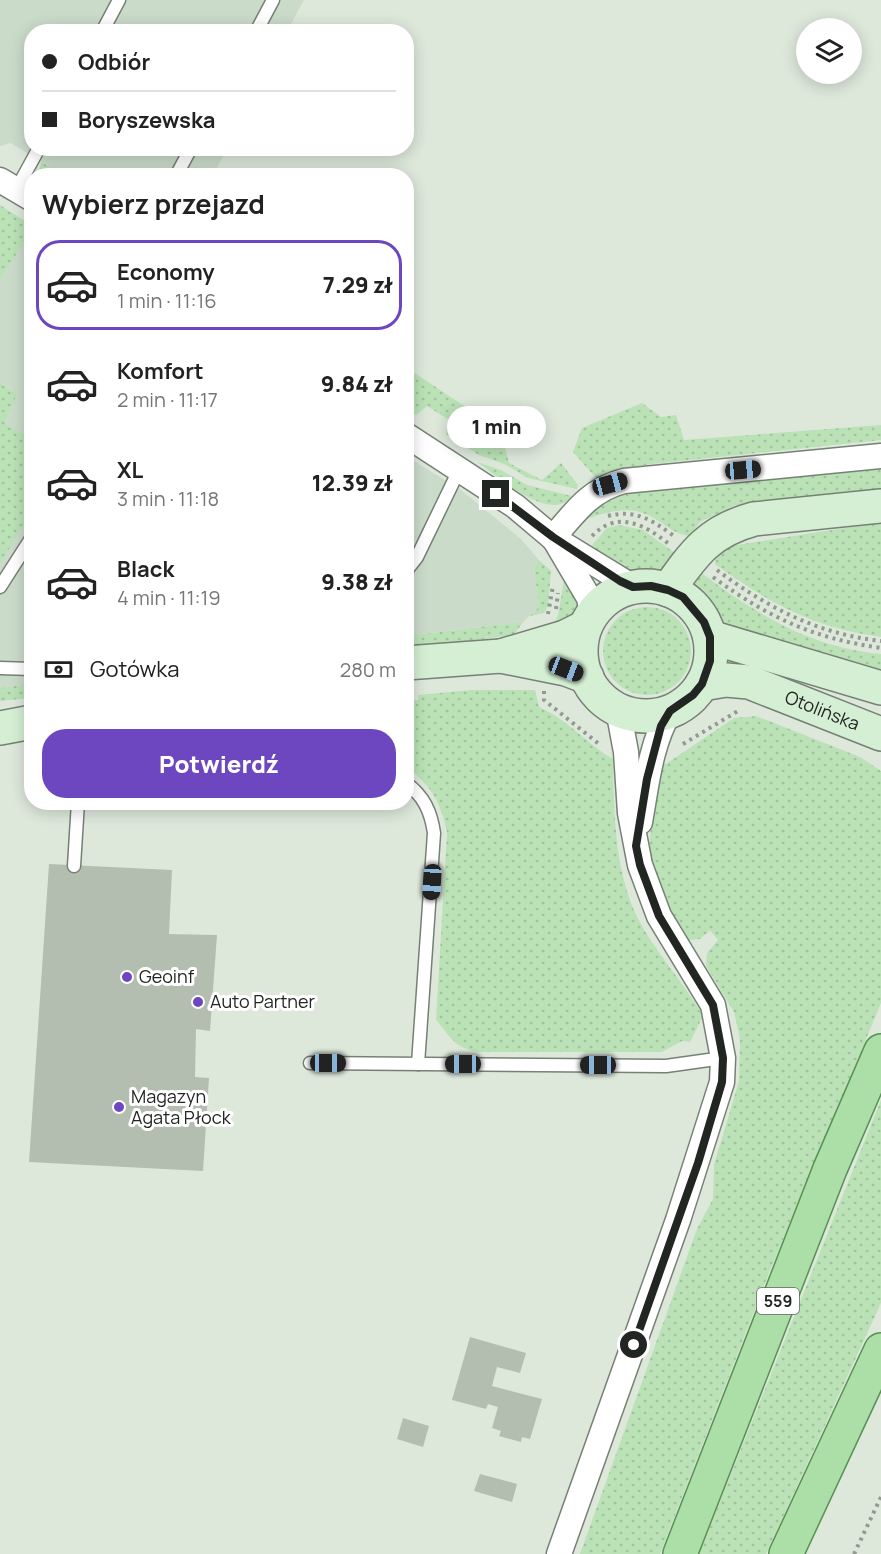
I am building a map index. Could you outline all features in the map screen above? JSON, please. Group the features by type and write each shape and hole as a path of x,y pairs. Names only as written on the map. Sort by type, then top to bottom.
{"main road":[{"path":"668,590 701,546 733,525 754,519 881,506"},
{"path":"414,662 501,656 565,637 589,621 610,597 633,587 651,586 683,597 695,608 710,637 710,661 702,684 693,695 670,711 652,715 634,715 618,709 605,701 587,677 581,653 589,621"},
{"name":"Otolińska","path":"710,637 881,688"},
{"path":"501,656 566,669 587,677"},
{"name":"Otolińska","path":"702,684 737,680 764,687 881,734"},
{"path":"0,728 24,724"},
{"name":"559","path":"680,1554 826,1180 881,1051"},
{"path":"786,1554 881,1350"}],"street":[{"path":"414,440 460,468 535,521 553,537 633,587"},
{"path":"553,537 590,496 610,484 881,456"},
{"path":"553,537 589,598 589,621"},
{"path":"559,1554 717,1105 723,1058 713,1005 659,916 640,865 630,813 626,752 618,709"},
{"path":"636,846 653,754 661,726 670,711"}],"lane":[{"path":"106,24 119,0"},
{"path":"260,24 273,0"},
{"path":"16,190 24,175"},
{"path":"414,560 460,468"},
{"path":"0,587 24,550"},
{"path":"0,668 24,669"},
{"path":"414,790 422,798 431,813 434,833 418,1064"},
{"path":"74,866 78,810"},
{"path":"310,1063 666,1066 723,1058"}],"path":[{"path":"854,1554 881,1497"}],"shaded area":[{"path":"0,0 304,0 291,24 24,24 24,151 11,143 0,146"},
{"path":"32,156 223,156 217,168 52,168"},
{"path":"24,241 24,685 0,688 0,429 17,394 0,383 0,280"},
{"path":"414,461 461,490 521,539 539,560 534,567 539,607 523,622 414,635"}],"green space":[{"path":"41,162 51,168 40,168"},
{"path":"0,205 24,220 24,242 0,280"},
{"path":"414,373 481,417 513,442 505,448 509,463 542,480 561,463 578,485 577,489 528,478 504,464 479,455 446,434 449,420 427,406 416,415 414,414"},
{"path":"0,383 17,394 4,423 24,434 24,524 0,564"},
{"path":"642,403 661,417 676,415 684,440 881,425 881,440 651,464 607,473 596,478 573,452 582,428"},
{"path":"477,462 501,470 527,485 572,496 562,503 551,505 538,502 510,487"},
{"path":"881,465 881,489 736,505 700,522 690,536 674,531 651,516 633,511 615,511 587,519 602,504 630,491"},
{"path":"881,524 881,637 834,627 793,612 754,591 715,564 716,553 730,546"},
{"path":"619,525 643,530 679,556 667,566 645,575 623,571 612,565 592,545 607,528"},
{"path":"539,560 551,571 548,606 544,613 530,616 539,607 534,567"},
{"path":"696,569 760,613 782,625 829,644 881,654 881,672 716,623 701,598 685,585"},
{"path":"565,575 578,604 571,619 553,627 558,615"},
{"path":"647,607 664,611 678,620 687,634 691,651 687,668 678,682 664,691 647,695 630,691 616,682 607,668 603,651 607,634 616,620 630,611"},
{"path":"523,622 514,635 414,648 414,635"},
{"path":"24,685 24,699 0,701 0,688"},
{"path":"472,690 535,690 539,707 559,718 613,759 616,834 622,872 633,908 640,922 703,1016 690,1042 682,1041 662,1052 479,1052 459,1045 436,1020 447,832 442,812 434,795 414,773 414,700 418,700 418,695"},
{"path":"756,716 860,757 881,771 881,1003 769,1273 660,1554 580,1554 697,1229 713,1199 714,1165 739,1081 740,1039 734,1012 706,966 707,953 718,940 710,930 700,939 688,940 677,930 649,859 651,821 661,764 666,764 734,718"},
{"path":"881,1100 881,1303 766,1554 699,1554"}],"building":[{"path":"49,864 172,870 169,934 217,935 210,1031 196,1029 195,1077 209,1078 203,1171 29,1162"},
{"path":"470,1337 526,1353 520,1373 497,1367 492,1386 542,1399 530,1439 522,1437 521,1442 499,1436 501,1431 492,1428 498,1407 488,1404 486,1409 452,1400"},
{"path":"403,1418 429,1426 423,1447 397,1439"},
{"path":"480,1474 517,1484 512,1502 474,1491"}],"place":[{"name":"Geoinf","path":"127,977"},
{"name":"Auto Partner","path":"198,1002"},
{"name":"Magazyn Agata Płock","path":"119,1107"}],"route":[{"path":"496,494 535,521 553,537 620,581 633,587 651,586 668,590 683,597 695,608 710,637 710,661 702,684 682,705 670,711 661,726 647,779 636,846 640,865 659,916 713,1005 723,1058 722,1082 698,1163 634,1345"}]}
